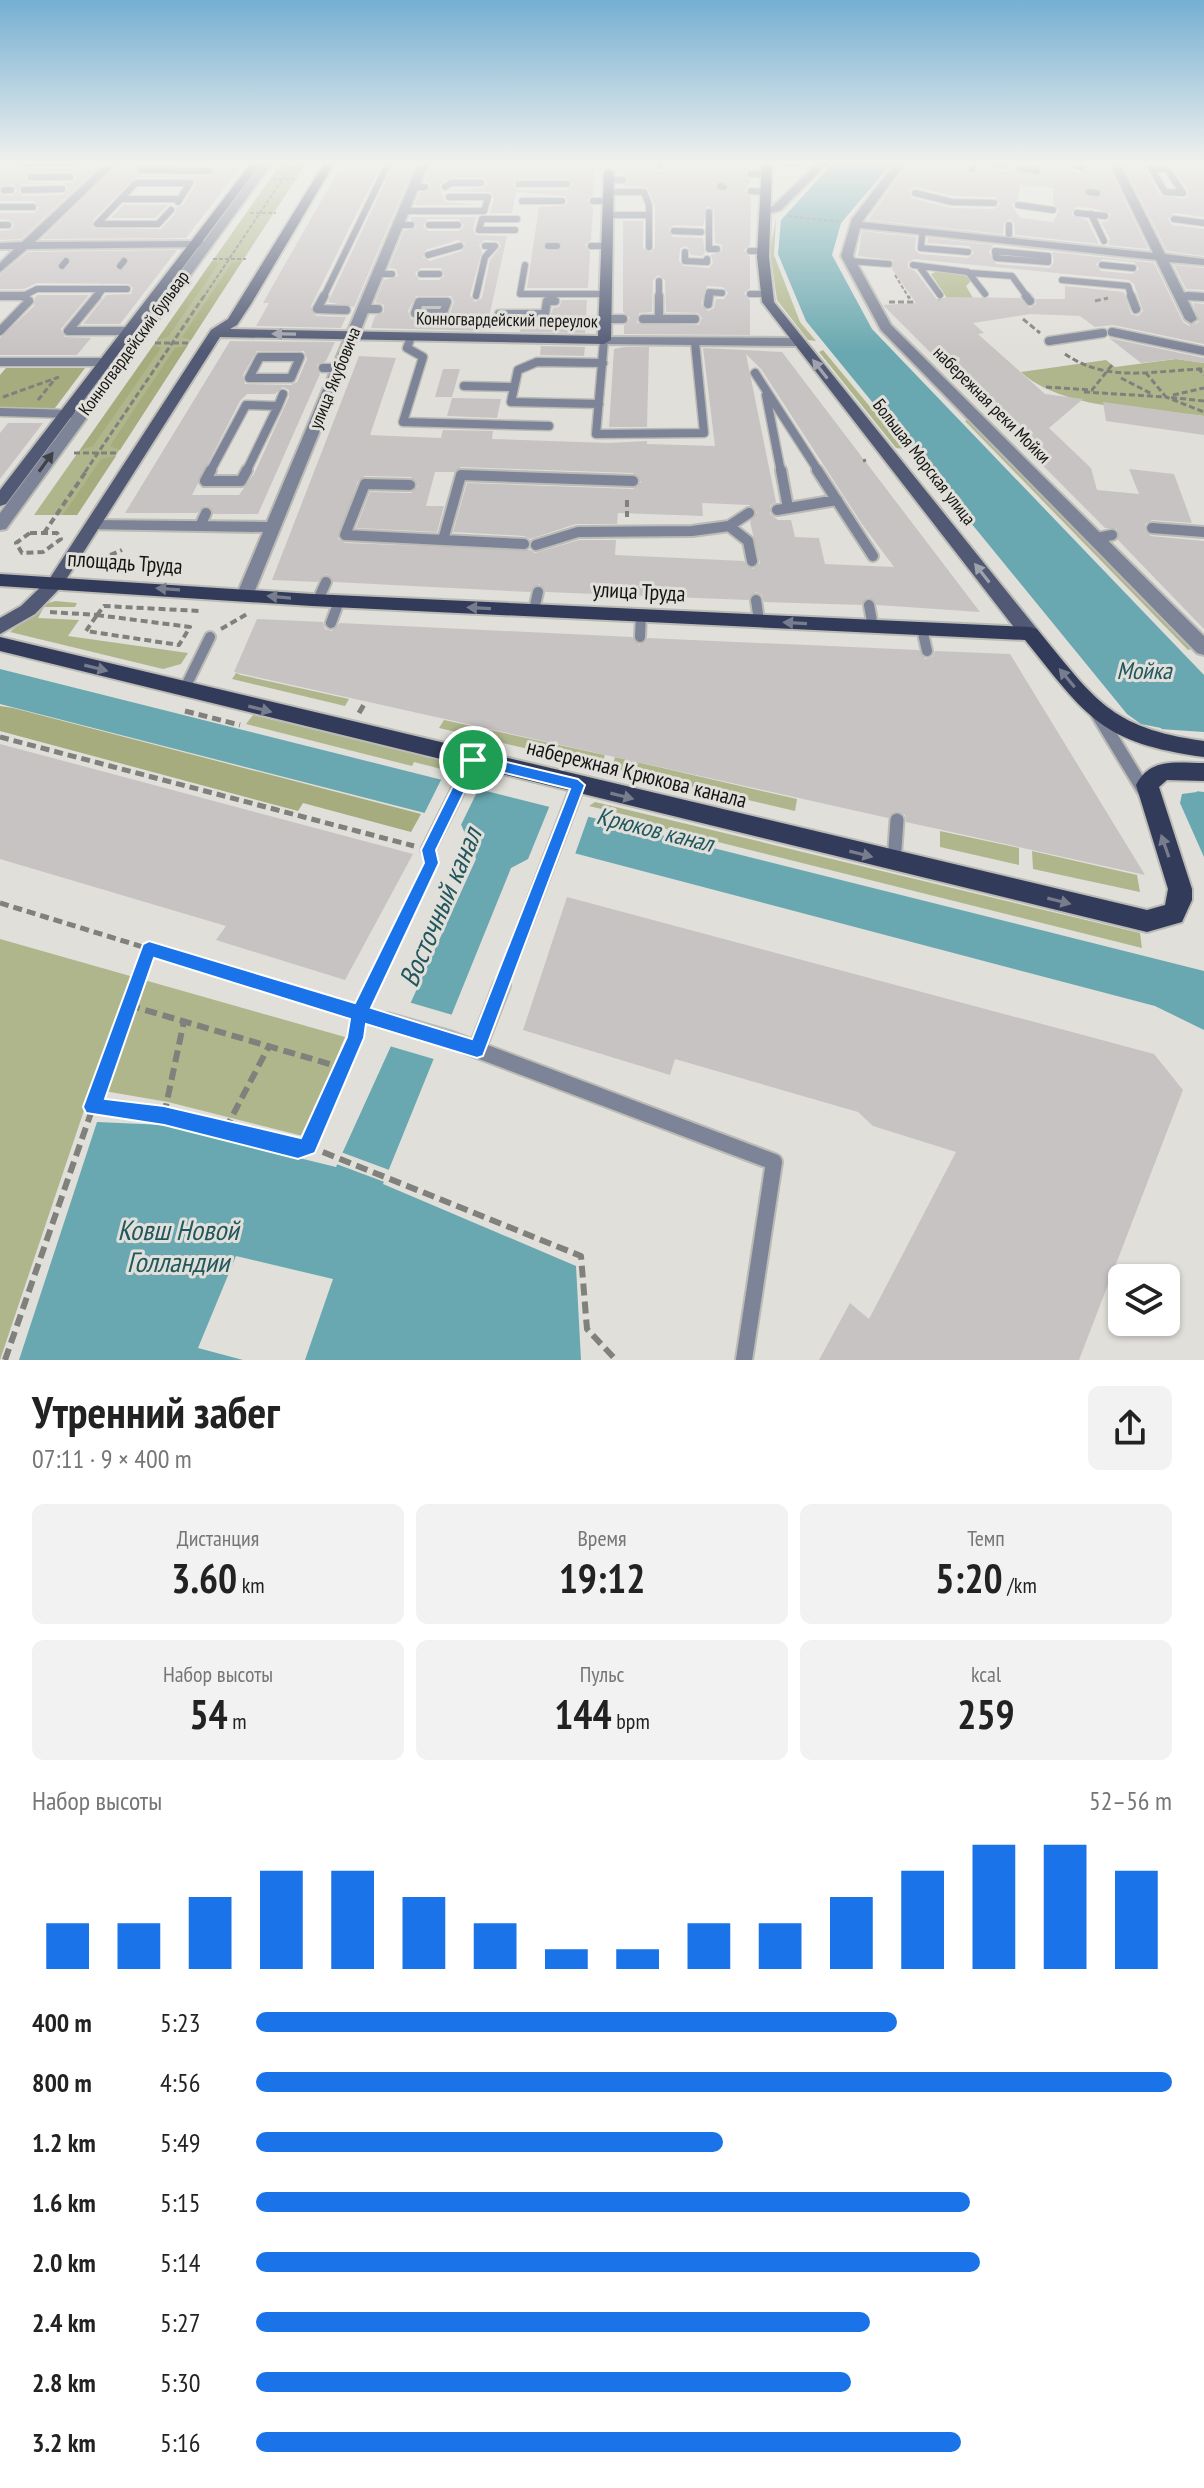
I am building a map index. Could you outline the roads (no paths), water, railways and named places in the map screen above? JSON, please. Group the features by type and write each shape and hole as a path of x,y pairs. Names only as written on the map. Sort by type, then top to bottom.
{"main road":[{"name":"площадь Труда","path":"0,580 246,594"},
{"name":"улица Труда","path":"246,594 339,601 536,601 641,615 1030,634"},
{"name":"Большая Морская улица","path":"1030,634 1096,711 1118,729 1159,744 1204,749"},
{"name":"набережная Крюкова канала","path":"0,644 184,701 473,760 1147,921 1168,917 1179,905 1181,895 1149,798"},
{"path":"1149,798 1147,785 1152,776 1162,771 1194,771"}],"street":[{"path":"0,269 41,225"},
{"name":"Конногвардейский бульвар","path":"0,501 141,335 214,225"},
{"name":"Конногвардейский бульвар","path":"201,244 216,225"},
{"path":"0,627 28,610 56,582 216,333 218,321 278,225"},
{"path":"216,333 233,322 292,225"},
{"name":"улица Якубовича","path":"246,594 274,527 331,368 352,335 377,274 390,255 398,225"},
{"path":"604,340 608,225"},
{"name":"Большая Морская улица","path":"763,225 757,251 758,294 1030,634"},
{"path":"849,261 850,225"},
{"path":"866,225 922,234 1009,238 1047,251 1106,247 1162,267 1204,262"},
{"path":"1144,225 1177,298 1191,319"},
{"path":"0,246 80,247 111,242 136,246 201,244"},
{"name":"набережная реки Мойки","path":"849,261 886,327 1105,536 1202,642"},
{"name":"Конногвардейский переулок","path":"216,333 411,337 494,335 751,347 798,342"},
{"name":"Конногвардейский бульвар","path":"0,525 106,362 141,335"},
{"name":"площадь Труда","path":"93,525 203,520 274,527"}],"lane":[{"path":"118,225 135,225"},
{"path":"358,225 317,309 378,309"},
{"path":"477,225 479,230 515,230"},
{"path":"649,225 649,247"},
{"path":"685,252 685,261 707,262 710,252 706,225"},
{"path":"1009,225 1009,238"},
{"path":"1096,225 1106,247"},
{"path":"674,231 705,232"},
{"path":"922,234 921,248 968,252"},
{"path":"428,255 460,246"},
{"path":"476,296 485,257 495,246 485,246"},
{"path":"548,246 557,246"},
{"path":"591,246 607,246"},
{"path":"995,251 1022,254 1047,251 1048,262 996,258 995,251"},
{"path":"849,261 888,264"},
{"path":"525,265 520,294 605,298"},
{"path":"940,295 916,265 1012,276 1030,301"},
{"path":"1102,265 1133,268"},
{"path":"971,273 985,294"},
{"path":"377,274 392,274"},
{"path":"421,274 439,274"},
{"path":"1062,280 1128,286 1135,295 1136,309"},
{"path":"659,281 659,319"},
{"path":"0,296 23,296 37,289 127,289"},
{"path":"103,289 68,331 141,335"},
{"path":"708,304 709,292 722,293"},
{"path":"0,331 29,301 23,296"},
{"path":"1177,298 1204,297"},
{"path":"587,301 605,298"},
{"path":"498,319 499,314 545,314 547,301 555,301"},
{"path":"605,319 623,319"},
{"path":"643,319 695,319"},
{"path":"1049,341 1107,333 1204,351"},
{"path":"411,337 407,348 423,357 403,422 549,426"},
{"path":"604,340 596,434 704,433 695,342"},
{"path":"260,357 300,357 290,381 259,381 249,378 260,357"},
{"path":"1,363 106,362"},
{"path":"599,404 511,402 518,370 528,363 603,363"},
{"path":"755,373 873,556"},
{"path":"464,386 514,387"},
{"path":"764,389 788,508"},
{"path":"252,394 205,481 241,481 283,394"},
{"path":"246,405 278,406"},
{"path":"0,412 74,414"},
{"path":"443,540 461,475 633,481"},
{"path":"216,495 223,481"},
{"path":"410,485 365,484 345,535 524,544"},
{"path":"777,510 837,500"},
{"path":"536,545 545,545 573,532 705,531 729,526 749,513"},
{"path":"729,526 748,541 752,561"},
{"path":"1152,528 1204,532"},
{"path":"318,600 326,582"},
{"path":"756,600 759,621"},
{"path":"331,623 339,601"},
{"path":"869,605 873,627"},
{"path":"640,637 641,615"},
{"path":"922,629 927,651"},
{"path":"184,701 210,637"},
{"path":"1096,711 1149,798"},
{"path":"428,850 473,760"},
{"path":"477,1049 578,785"},
{"path":"894,862 897,820"},
{"path":"387,1021 477,1049 774,1162 744,1360"}],"water":[{"name":"Мойка","path":"781,225 840,225 832,255 872,329 1204,675 1204,857 1180,803 1182,794 1197,792 1161,728 1141,724 1127,714 806,321 778,254"},
{"name":"Ковш Новой Голландии","path":"0,669 1204,971 1204,1030 1155,1006 551,847 511,868 383,1184 576,1266 581,1360 19,1360 97,1122 164,1125 336,1167 476,859 460,822 0,704"}],"water label":[{"name":"Крюков канал","path":"655,830"},
{"name":"Восточный канал","path":"440,907"}]}
